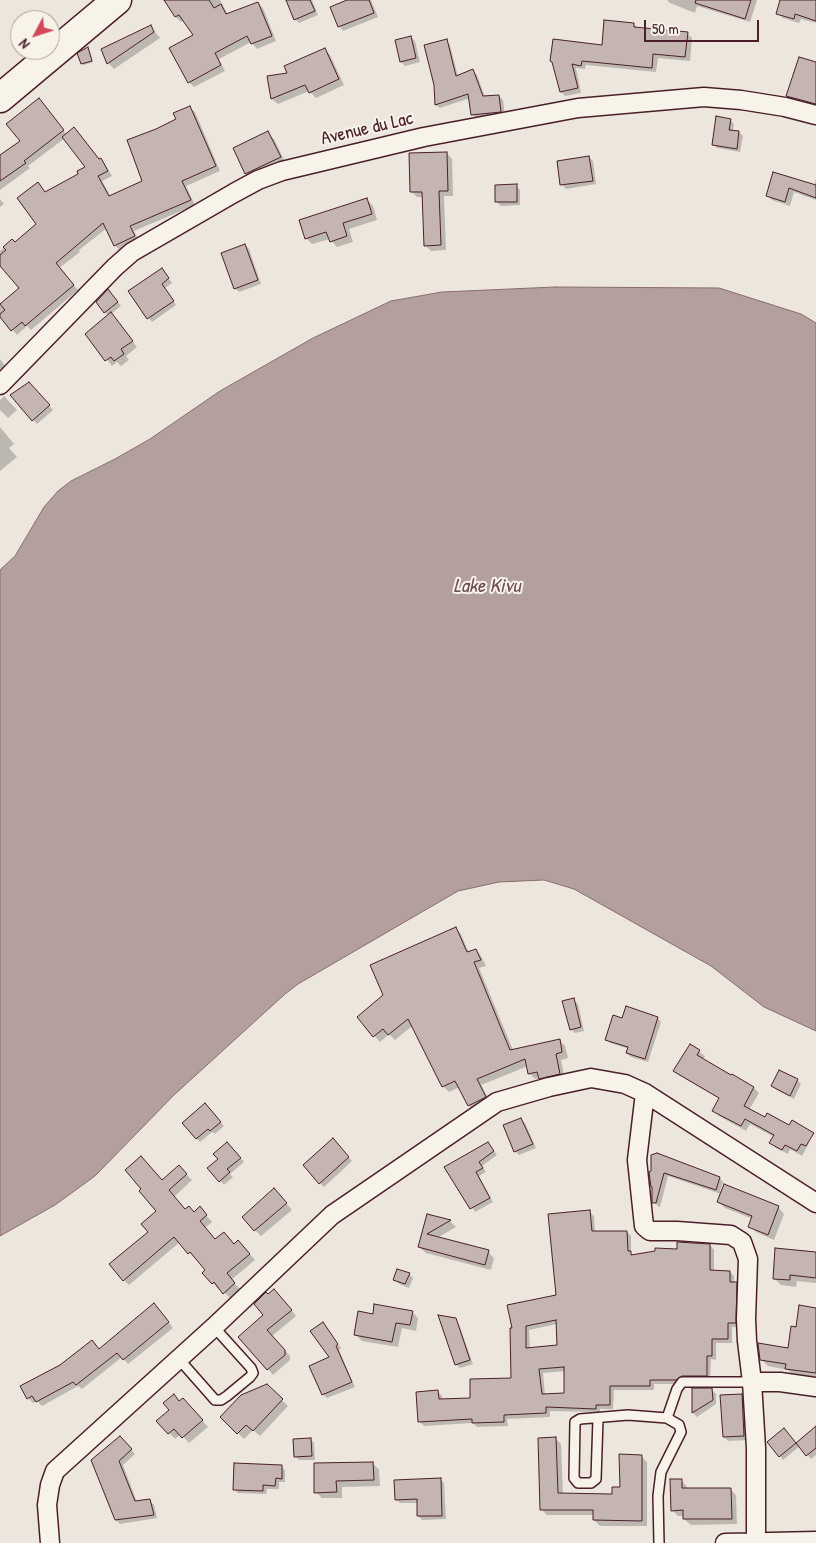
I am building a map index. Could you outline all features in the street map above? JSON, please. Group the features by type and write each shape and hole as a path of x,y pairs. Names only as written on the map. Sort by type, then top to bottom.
{"main road":[{"path":"0,98 117,0"}],"street":[{"name":"Avenue du Lac","path":"0,385 132,252 258,180 282,171 424,137 578,108 704,97 741,100 785,107 816,115"},
{"path":"50,1543 47,1504 50,1485 55,1471 214,1327 332,1216 497,1102 549,1087 591,1078 625,1084 646,1093 816,1202"},
{"path":"646,1093 637,1160 644,1226 650,1231 731,1235 742,1242 748,1259 746,1319 756,1448 756,1542"},
{"path":"752,1382 780,1382 816,1387"},
{"path":"725,1543 816,1541"}],"lane":[{"path":"178,1358 216,1400 221,1400 250,1378 253,1373 251,1368 214,1327"},
{"path":"668,1418 677,1389 682,1382 752,1382"},
{"path":"598,1419 596,1479 590,1483 578,1483 574,1478 575,1422 580,1419 628,1415 668,1418 679,1425 681,1432 661,1472 658,1496 659,1543"}],"water":[{"name":"Lake Kivu","path":"555,287 719,288 801,314 816,323 816,1031 764,1007 711,966 574,889 544,880 499,882 458,891 298,984 174,1095 95,1176 55,1205 0,1236 0,570 15,556 44,507 58,491 71,481 150,439 220,391 313,338 391,301 442,292"}],"building":[{"path":"164,0 209,0 214,8 221,4 226,14 258,2 272,36 251,44 247,36 215,53 221,65 188,83 169,48 193,35 179,15 175,17"},
{"path":"286,0 310,0 315,11 294,20"},
{"path":"347,0 369,0 374,13 338,27 330,7"},
{"path":"696,0 751,0 745,19 695,3"},
{"path":"780,0 816,0 816,21 795,14 794,19 776,14"},
{"path":"604,20 634,23 634,27 688,32 685,57 653,54 652,68 582,61 581,66 572,64 578,88 560,92 552,62 550,61 553,39 602,45"},
{"path":"151,25 154,32 107,64 101,49"},
{"path":"411,36 416,58 400,62 395,40"},
{"path":"447,39 456,76 473,69 483,96 499,95 501,112 471,115 468,94 435,105 434,85 424,45"},
{"path":"88,47 92,61 81,64 77,53"},
{"path":"325,48 339,79 309,93 305,85 271,99 267,76 287,73 284,66"},
{"path":"799,57 816,62 816,104 786,96"},
{"path":"39,98 64,130 24,161 26,163 0,181 0,155 20,141 6,124"},
{"path":"190,106 216,166 182,181 191,200 130,226 135,236 114,246 103,223 56,263 74,285 25,326 22,322 11,331 0,317 0,314 5,310 0,304 19,288 0,266 0,255 6,250 3,247 12,239 15,242 36,224 17,198 38,182 45,192 78,174 77,171 85,167 62,137 74,127 99,159 101,158 108,171 98,176 109,196 142,181 127,140 176,119 173,113"},
{"path":"716,116 731,119 729,130 739,131 737,149 712,145"},
{"path":"268,131 281,157 245,174 233,148"},
{"path":"447,152 448,191 439,191 441,245 424,246 422,192 410,192 409,153"},
{"path":"589,156 593,181 560,185 557,161"},
{"path":"773,172 816,185 816,198 789,188 785,202 766,196"},
{"path":"517,184 517,202 495,202 495,185"},
{"path":"367,198 372,214 343,223 347,236 330,242 326,232 305,239 299,220"},
{"path":"245,244 258,280 234,289 221,253"},
{"path":"162,268 169,278 162,284 174,301 147,319 128,291"},
{"path":"108,289 118,302 104,313 96,302"},
{"path":"111,312 133,341 121,349 124,354 114,361 111,357 105,361 85,334"},
{"path":"29,382 50,405 32,421 10,395"},
{"path":"456,927 467,952 476,949 481,960 474,962 510,1050 560,1039 562,1052 556,1054 560,1074 539,1079 537,1072 528,1074 525,1059 477,1079 486,1097 468,1106 455,1081 442,1087 408,1019 388,1035 383,1029 373,1037 357,1017 383,995 370,965"},
{"path":"574,998 581,1027 570,1030 562,1001"},
{"path":"626,1006 658,1017 645,1059 626,1053 628,1047 605,1040 613,1015 622,1018"},
{"path":"690,1044 700,1050 697,1055 754,1087 744,1106 765,1117 767,1113 789,1125 792,1120 814,1133 806,1146 801,1144 797,1151 785,1145 782,1150 769,1143 774,1135 745,1119 741,1126 712,1111 719,1098 673,1071"},
{"path":"779,1070 798,1079 790,1096 771,1086"},
{"path":"205,1103 221,1122 210,1131 208,1129 196,1139 182,1123"},
{"path":"521,1118 533,1144 514,1152 503,1125"},
{"path":"333,1138 349,1157 319,1184 303,1165"},
{"path":"227,1142 241,1158 227,1169 230,1172 219,1182 207,1168 218,1159 213,1154"},
{"path":"488,1142 494,1151 479,1162 483,1168 476,1172 490,1198 470,1209 444,1167"},
{"path":"657,1153 720,1177 716,1190 664,1173 656,1203 652,1203 652,1187 649,1172 651,1171 651,1155"},
{"path":"141,1156 162,1180 179,1165 187,1174 169,1190 185,1209 189,1206 194,1212 200,1206 207,1215 200,1221 215,1239 224,1232 234,1244 238,1240 250,1254 227,1273 235,1283 223,1294 214,1282 212,1284 202,1273 205,1270 190,1252 188,1254 174,1237 123,1281 109,1264 148,1232 141,1224 156,1211 125,1170"},
{"path":"724,1184 779,1206 768,1235 748,1227 752,1216 717,1202"},
{"path":"274,1188 287,1203 254,1231 242,1217"},
{"path":"590,1210 592,1231 627,1231 628,1251 631,1251 631,1255 655,1251 655,1248 677,1249 677,1242 710,1244 710,1270 730,1271 730,1282 737,1282 736,1323 728,1323 728,1339 712,1339 712,1356 707,1356 707,1376 682,1376 676,1380 650,1380 650,1386 610,1386 610,1405 596,1405 596,1409 546,1407 546,1413 504,1415 504,1422 472,1423 472,1419 418,1422 416,1392 438,1390 439,1399 470,1398 470,1379 511,1378 510,1328 512,1328 507,1305 556,1295 548,1214","holes":["556,1320 557,1345 526,1348 526,1326","564,1367 564,1393 542,1394 539,1369"]},
{"path":"427,1214 451,1220 427,1234 489,1250 485,1265 418,1247"},
{"path":"775,1248 816,1252 816,1278 790,1275 790,1280 773,1279"},
{"path":"397,1269 410,1273 405,1284 393,1280"},
{"path":"274,1289 292,1310 267,1330 285,1350 285,1355 267,1370 238,1337 263,1315 254,1304 266,1292 268,1294"},
{"path":"154,1303 169,1322 123,1360 117,1353 76,1385 73,1382 36,1402 32,1396 27,1399 20,1386 60,1365 92,1340 99,1349"},
{"path":"374,1304 413,1311 410,1325 396,1323 392,1342 354,1335 358,1311 373,1314"},
{"path":"799,1305 816,1308 816,1373 785,1369 786,1364 760,1360 758,1343 788,1348 791,1326 796,1327"},
{"path":"438,1315 456,1318 470,1360 455,1365"},
{"path":"323,1322 338,1344 336,1346 352,1382 322,1395 309,1366 329,1357 310,1331"},
{"path":"267,1384 283,1399 253,1431 246,1425 237,1434 220,1417 241,1395"},
{"path":"692,1388 712,1388 713,1400 692,1413"},
{"path":"174,1394 179,1401 183,1398 203,1420 182,1438 174,1429 168,1434 156,1421 169,1410 163,1403"},
{"path":"742,1394 744,1436 723,1437 720,1395"},
{"path":"816,1426 816,1448 806,1456 796,1443"},
{"path":"784,1428 796,1443 779,1457 767,1442"},
{"path":"120,1436 132,1449 119,1461 135,1501 150,1499 154,1515 115,1520 91,1460"},
{"path":"556,1437 558,1493 612,1494 612,1487 620,1487 619,1454 642,1455 642,1521 593,1520 593,1510 540,1510 538,1438"},
{"path":"311,1438 312,1456 294,1457 293,1439"},
{"path":"373,1462 374,1480 336,1481 337,1492 314,1493 314,1463"},
{"path":"234,1463 282,1465 282,1479 276,1478 275,1486 263,1485 263,1491 233,1490"},
{"path":"441,1478 442,1516 417,1516 417,1499 395,1500 394,1480"},
{"path":"670,1479 682,1479 682,1488 731,1488 732,1519 683,1519 683,1510 671,1511"}]}
